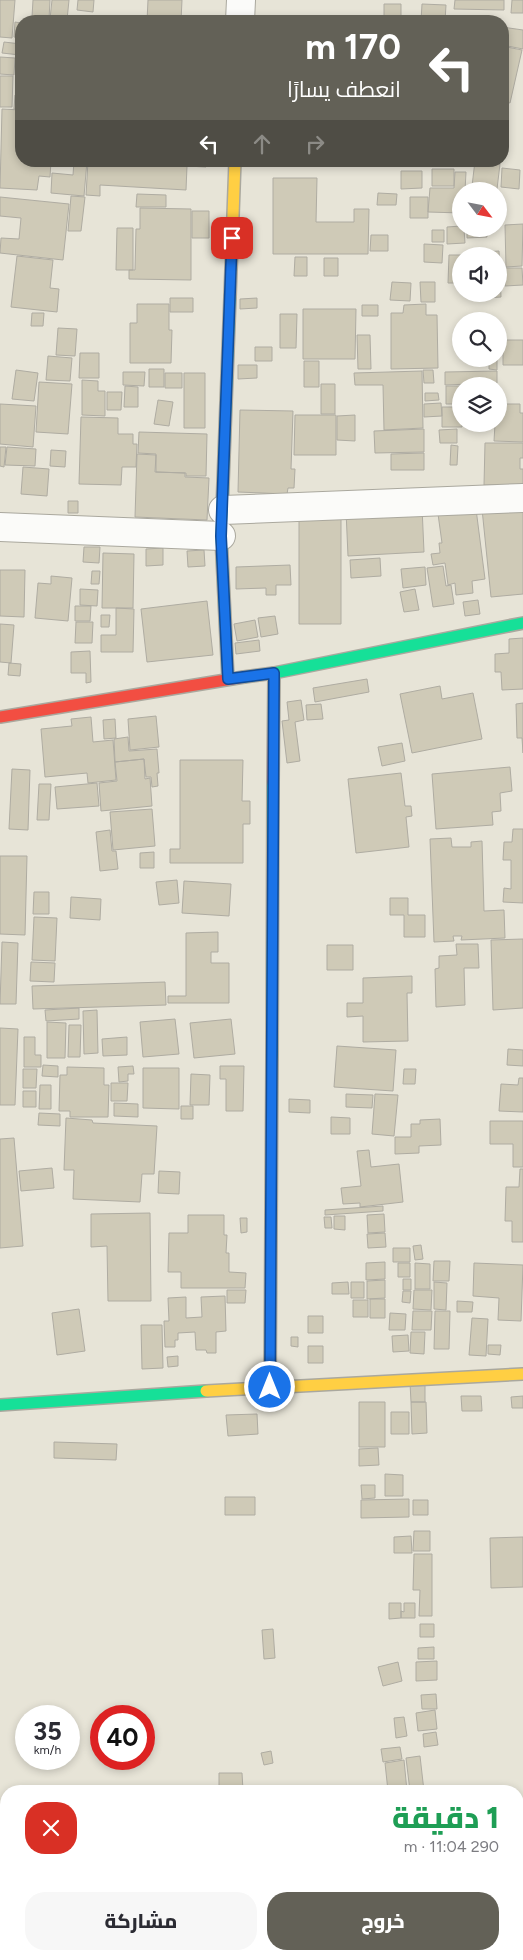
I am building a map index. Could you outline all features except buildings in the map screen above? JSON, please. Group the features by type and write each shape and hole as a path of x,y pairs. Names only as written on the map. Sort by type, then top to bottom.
{"street":[{"path":"240,15 241,0"},
{"path":"228,679 221,536 235,167"},
{"path":"223,510 523,498"},
{"path":"0,527 221,536"},
{"path":"0,717 274,673 523,623"},
{"path":"270,1387 274,673"},
{"path":"0,1405 270,1387 523,1374"}],"traffic: fast":[{"path":"228,679 221,536 230,297"},
{"path":"244,677 274,673 523,623"},
{"path":"272,1058 273,783"},
{"path":"0,1405 206,1391"}],"traffic: slow":[{"path":"230,297 235,167"},
{"path":"270,1387 272,1058"},
{"path":"206,1391 523,1374"}],"traffic: jam":[{"path":"273,783 274,673"},
{"path":"0,717 244,677"}],"route":[{"path":"232,238 221,536 228,679 274,673 270,1387"}]}
